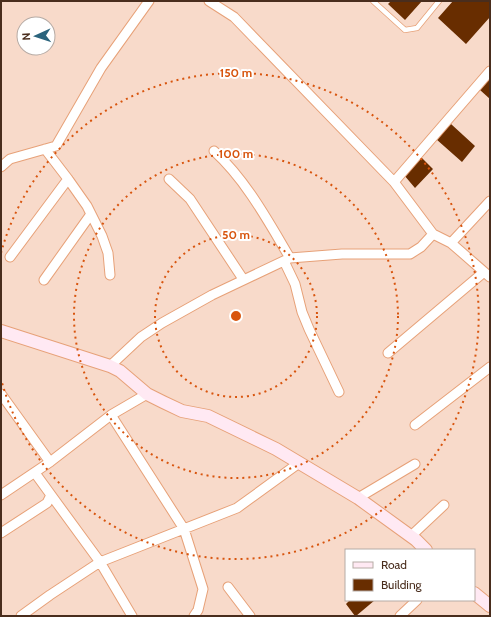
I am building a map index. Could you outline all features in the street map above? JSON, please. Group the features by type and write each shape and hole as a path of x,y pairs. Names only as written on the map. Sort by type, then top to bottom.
{"street":[{"path":"1,167 10,159 56,146 101,68 149,1"},
{"path":"209,1 234,17 394,182 433,234 451,243 488,275 388,353"},
{"path":"394,182 490,71"},
{"path":"45,149 68,179 91,214 102,236 108,253 110,275"},
{"path":"214,151 226,161 260,208 287,260 296,284 302,312 339,392"},
{"path":"10,257 68,179"},
{"path":"169,179 190,198 243,279"},
{"path":"451,243 490,201"},
{"path":"44,280 91,214"},
{"path":"110,366 141,337 192,306 243,279 287,260 342,254 410,254 421,247 433,234"},
{"path":"1,331 110,366 120,371 146,394 182,411 208,416 276,449 358,498 411,536 425,549"},
{"path":"415,425 490,367"},
{"path":"1,394 50,462"},
{"path":"1,495 35,473 111,415 146,394"},
{"path":"111,415 184,529 202,589 198,610 194,616"},
{"path":"21,616 100,562 237,508 299,463"},
{"path":"358,498 415,464"},
{"path":"35,473 100,562 132,616"},
{"path":"1,532 48,502 51,495"},
{"path":"411,536 444,505"},
{"path":"228,587 250,616"},
{"path":"475,595 490,606"},
{"path":"400,616 416,601"}],"lane":[{"path":"373,1 405,30 417,28 439,1"}],"building":[{"path":"391,1 422,1 405,20 388,4"},
{"path":"453,1 490,1 490,17 466,44 438,18"},
{"path":"490,78 490,99 480,90"},
{"path":"451,124 475,146 462,162 436,139"},
{"path":"420,156 433,169 415,188 404,175"},
{"path":"349,601 374,601 356,616 346,604"}]}
